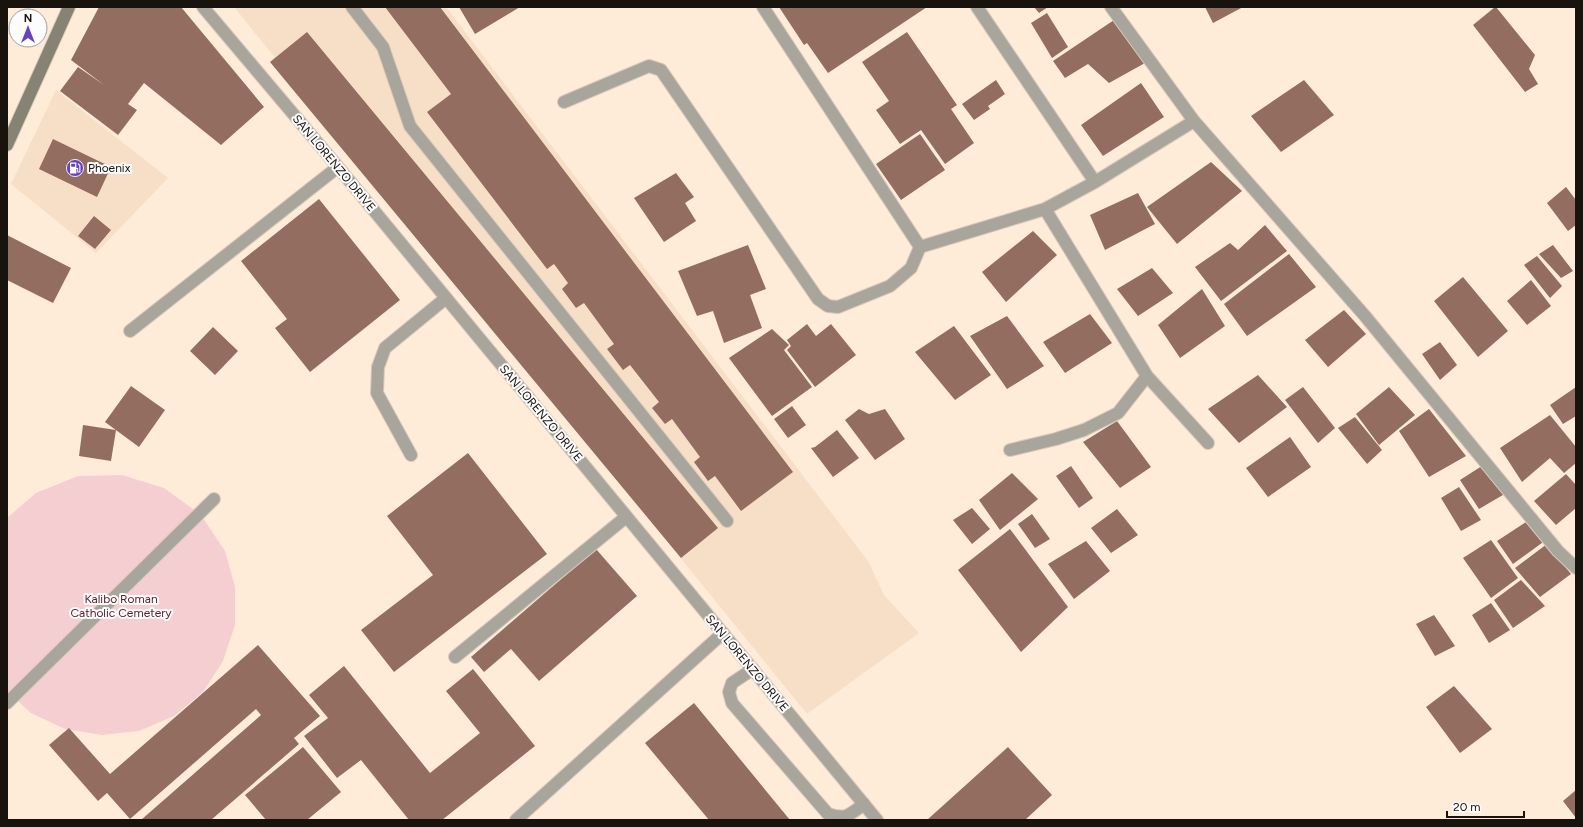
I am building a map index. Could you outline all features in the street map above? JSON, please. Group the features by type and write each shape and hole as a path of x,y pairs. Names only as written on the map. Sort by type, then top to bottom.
{"main road":[{"path":"7,145 69,7"}],"street":[{"name":"SAN LORENZO DRIVE","path":"203,7 446,298 877,820"},
{"path":"352,7 383,47 410,126 727,521"},
{"path":"763,7 920,247"},
{"path":"977,7 1095,182"},
{"path":"1111,7 1194,121 1360,310 1558,551 1576,568"},
{"path":"564,102 649,66 661,70 818,299 828,306 838,306 890,286 911,268 920,247 1045,209 1095,182 1194,121"},
{"path":"130,331 338,168"},
{"path":"1045,209 1147,376 1208,443"},
{"path":"411,455 377,393 378,367 385,348 446,298"},
{"path":"1010,450 1056,439 1084,430 1118,414 1147,376"},
{"path":"7,704 214,499"},
{"path":"455,656 626,517"},
{"path":"516,820 723,633"},
{"path":"753,669 732,684 730,692 732,703 828,814 848,816 864,804"}],"shaded area":[{"path":"234,7 446,7 868,561 884,595 919,633 807,714"},
{"path":"56,90 168,178 96,253 11,184"}],"green space":[{"name":"Kalibo Roman Catholic Cemetery","path":"122,475 164,488 200,514 225,551 235,587 235,625 223,661 203,692 174,716 139,731 102,735 65,729 31,713 7,691 7,518 36,493 78,476"}],"building":[{"path":"99,7 181,7 264,107 221,145 144,83 128,104 137,110 118,135 60,91 78,67 104,85 71,60"},
{"path":"385,7 440,7 793,472 741,511 715,476 708,481 694,462 700,457 672,419 665,424 652,408 659,402 630,365 623,370 607,349 614,344 584,303 576,308 562,289 568,283 554,264 547,269 427,112 451,94"},
{"path":"459,7 520,7 475,34"},
{"path":"779,7 927,7 828,73 807,43 804,45"},
{"path":"1034,7 1048,7 1039,13"},
{"path":"1205,7 1243,7 1213,23"},
{"path":"1495,7 1535,55 1529,69 1538,84 1525,92 1473,25"},
{"path":"1047,13 1068,47 1052,58 1031,23"},
{"path":"1117,18 1145,63 1109,83 1088,64 1065,78 1053,61"},
{"path":"307,32 718,528 681,558 270,62"},
{"path":"907,32 957,105 951,109 974,143 945,164 921,130 900,144 876,110 889,101 862,62"},
{"path":"996,80 1005,94 988,106 990,109 974,120 962,104"},
{"path":"1304,80 1334,115 1281,152 1251,116"},
{"path":"1141,83 1164,117 1103,156 1081,125"},
{"path":"920,134 945,170 901,200 876,164"},
{"name":"Phoenix","path":"53,139 111,167 97,197 39,169"},
{"path":"1211,162 1242,191 1177,244 1147,207"},
{"path":"676,173 694,197 685,203 696,221 664,242 634,198"},
{"path":"1566,187 1576,200 1576,225 1568,231 1547,203"},
{"path":"1138,193 1155,224 1105,250 1090,215"},
{"path":"319,199 400,300 310,372 275,328 287,319 241,261"},
{"path":"94,216 111,230 95,249 78,236"},
{"path":"1265,225 1287,251 1221,301 1195,267 1230,243 1238,250"},
{"path":"1033,231 1057,255 1006,302 982,272"},
{"path":"7,235 71,268 53,303 7,280"},
{"path":"748,245 766,289 750,295 762,328 724,343 713,311 697,316 678,271"},
{"path":"1553,245 1573,271 1561,278 1539,254"},
{"path":"1289,254 1316,287 1247,336 1224,304"},
{"path":"1537,256 1562,286 1550,298 1524,265"},
{"path":"1152,268 1173,293 1138,316 1117,289"},
{"path":"1463,277 1508,331 1478,357 1434,301"},
{"path":"1531,280 1551,306 1527,325 1507,301"},
{"path":"1202,289 1225,326 1180,358 1158,325"},
{"path":"1344,310 1366,334 1328,367 1305,340"},
{"path":"1090,314 1112,343 1065,373 1043,342"},
{"path":"1007,316 1044,366 1007,389 970,336"},
{"path":"807,324 816,336 831,324 856,355 815,387 787,350 791,346 787,340"},
{"path":"954,326 991,375 955,400 915,352"},
{"path":"213,327 238,351 215,375 190,351"},
{"path":"772,329 789,345 784,350 812,387 772,416 729,358"},
{"path":"1440,342 1457,365 1440,380 1422,354"},
{"path":"1258,375 1287,407 1239,443 1208,409"},
{"path":"131,386 165,410 139,447 105,422"},
{"path":"1303,387 1335,428 1318,443 1285,400"},
{"path":"1389,387 1415,415 1379,445 1356,414"},
{"path":"1576,387 1576,416 1563,424 1550,405"},
{"path":"792,406 806,425 788,438 774,419"},
{"path":"859,409 869,414 885,409 905,439 875,460 845,420"},
{"path":"1429,409 1466,456 1429,477 1399,431"},
{"path":"1550,415 1576,447 1576,463 1564,473 1550,458 1522,482 1500,448"},
{"path":"1355,417 1382,450 1367,464 1338,428"},
{"path":"1117,421 1151,467 1120,488 1083,442"},
{"path":"83,425 116,430 111,461 79,456"},
{"path":"837,430 859,458 833,477 811,448 815,447"},
{"path":"1290,437 1311,467 1268,497 1246,468"},
{"path":"468,453 547,554 394,672 361,630 433,575 387,516"},
{"path":"1485,464 1508,492 1479,509 1460,480"},
{"path":"1071,466 1093,498 1079,508 1056,476"},
{"path":"1012,473 1038,499 1000,530 979,500"},
{"path":"1566,474 1576,485 1576,508 1556,525 1534,501"},
{"path":"1459,487 1481,520 1461,531 1441,498"},
{"path":"972,508 990,529 972,544 953,520"},
{"path":"1117,509 1138,535 1111,553 1091,528"},
{"path":"1032,514 1050,539 1035,548 1018,524"},
{"path":"1529,520 1546,540 1513,564 1497,541"},
{"path":"1010,529 1068,607 1021,652 958,570"},
{"path":"1491,540 1518,578 1491,598 1463,558"},
{"path":"1086,541 1110,571 1074,599 1048,564"},
{"path":"1547,544 1571,574 1540,597 1515,568"},
{"path":"596,549 637,596 539,681 511,649 484,672 471,657"},
{"path":"1521,580 1545,606 1513,628 1494,600"},
{"path":"1491,603 1510,630 1489,643 1472,615"},
{"path":"1434,615 1455,646 1435,656 1416,624"},
{"path":"258,645 320,716 294,738 299,744 211,820 141,820 261,715 256,709 130,819 107,793 98,801 49,745 69,728 110,774"},
{"path":"344,666 430,773 480,733 446,691 473,669 535,746 442,820 409,820 361,760 337,778 304,736 328,718 309,695"},
{"path":"1454,686 1492,729 1460,753 1426,707"},
{"path":"694,703 790,820 709,820 645,743"},
{"path":"303,747 341,792 307,820 266,820 245,795"},
{"path":"1008,747 1052,795 1025,820 927,820"},
{"path":"1576,790 1576,818 1563,801"}],"place":[{"name":"Phoenix","path":"75,168"}]}
